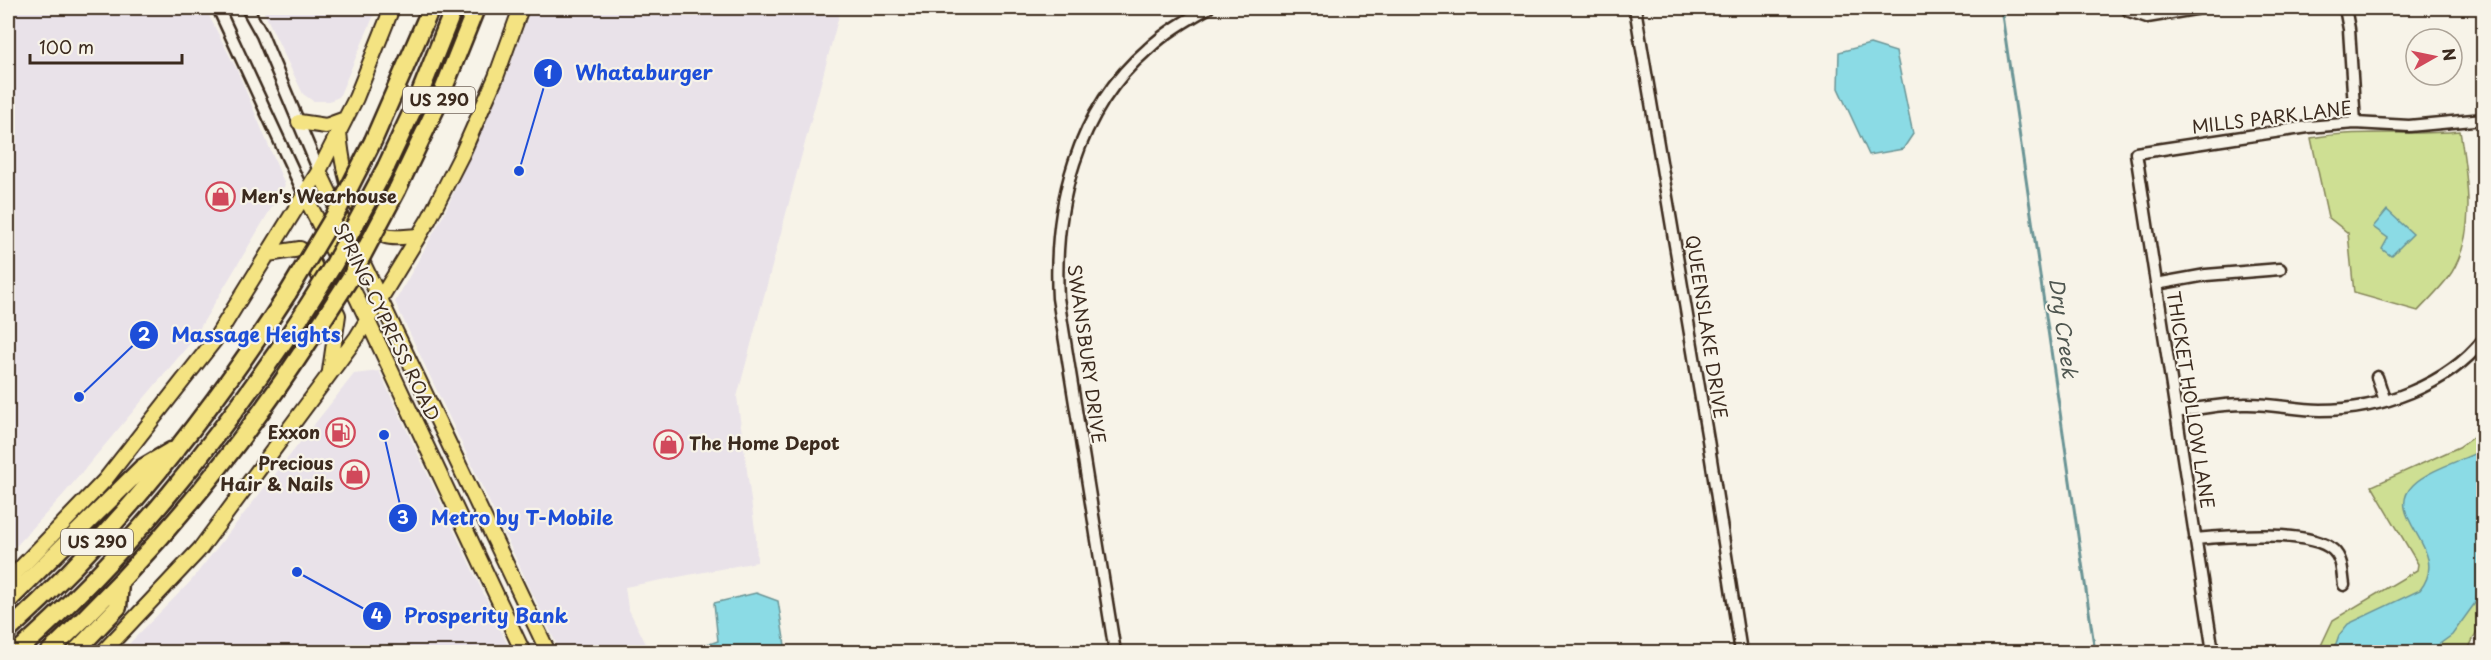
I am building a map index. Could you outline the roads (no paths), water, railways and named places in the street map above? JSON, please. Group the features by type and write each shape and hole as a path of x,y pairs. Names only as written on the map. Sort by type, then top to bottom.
{"highway":[{"name":"US 290","path":"8,631 110,530 180,446 237,372 339,208 373,141 431,8"},
{"path":"17,652 84,589 163,504 249,394 334,264 386,166 416,103 454,8"},
{"name":"US 290","path":"49,652 120,582 221,465 310,340 352,275 397,190 436,108 476,8"},
{"path":"8,601 142,468 180,446"},
{"path":"75,652 118,607 120,582"}],"main road":[{"path":"8,580 105,480 214,341 319,171 356,98 392,8"},
{"path":"103,652 200,549 298,420 367,320 418,236 462,154 496,77 521,8"},
{"path":"299,122 326,126 342,124"},
{"path":"342,124 342,162 354,198 370,226 387,237 418,236"},
{"name":"SPRING CYPRESS ROAD","path":"319,171 548,652"},
{"name":"SPRING CYPRESS ROAD","path":"305,196 367,320 523,652"},
{"path":"268,254 300,249 309,255 338,315 330,373"},
{"path":"496,596 515,584"}],"street":[{"name":"SPRING CYPRESS ROAD","path":"218,8 305,196"},
{"name":"SPRING CYPRESS ROAD","path":"247,8 319,171"},
{"name":"SWANSBURY DRIVE","path":"1115,652 1058,298 1056,255 1059,223 1072,166 1103,103 1146,50 1178,25 1208,8"},
{"name":"QUEENSLAKE DRIVE","path":"1635,8 1656,118 1741,652"},
{"path":"2128,9 2147,16 2201,8"},
{"path":"2345,8 2349,29 2355,123"},
{"name":"MILLS PARK LANE","path":"2136,153 2355,123 2409,126 2484,118"},
{"name":"THICKET HOLLOW LANE","path":"2136,153 2213,652"},
{"path":"2156,284 2206,275 2280,269"},
{"path":"2176,412 2217,405 2246,404 2321,410 2352,408 2385,401 2438,378 2472,353 2484,339"},
{"path":"2378,377 2385,401"},
{"path":"2195,539 2232,535 2272,536 2323,542 2334,550 2341,562 2344,585"}],"water":[{"path":"1870,44 1896,52 1913,134 1903,149 1869,155 1838,88 1839,52"},
{"path":"2387,210 2413,234 2391,256 2382,249 2388,238 2373,227"},
{"path":"2483,450 2483,592 2452,635 2434,648 2416,652 2333,652 2339,635 2348,624 2420,590 2428,575 2428,561 2424,547 2405,509 2405,497 2413,485 2436,470"},
{"path":"756,593 778,601 786,652 687,652 718,641 714,603"}],"waterway":[{"name":"Dry Creek","path":"2001,8 2095,652"}],"place":[{"name":"Whataburger","path":"519,171"},
{"name":"Men's Wearhouse","path":"220,197"},
{"name":"Massage Heights","path":"79,397"},
{"name":"Exxon","path":"341,433"},
{"name":"Metro by T-Mobile","path":"384,435"},
{"name":"The Home Depot","path":"668,444"},
{"name":"Precious Hair & Nails","path":"354,474"},
{"name":"Prosperity Bank","path":"297,572"}]}
